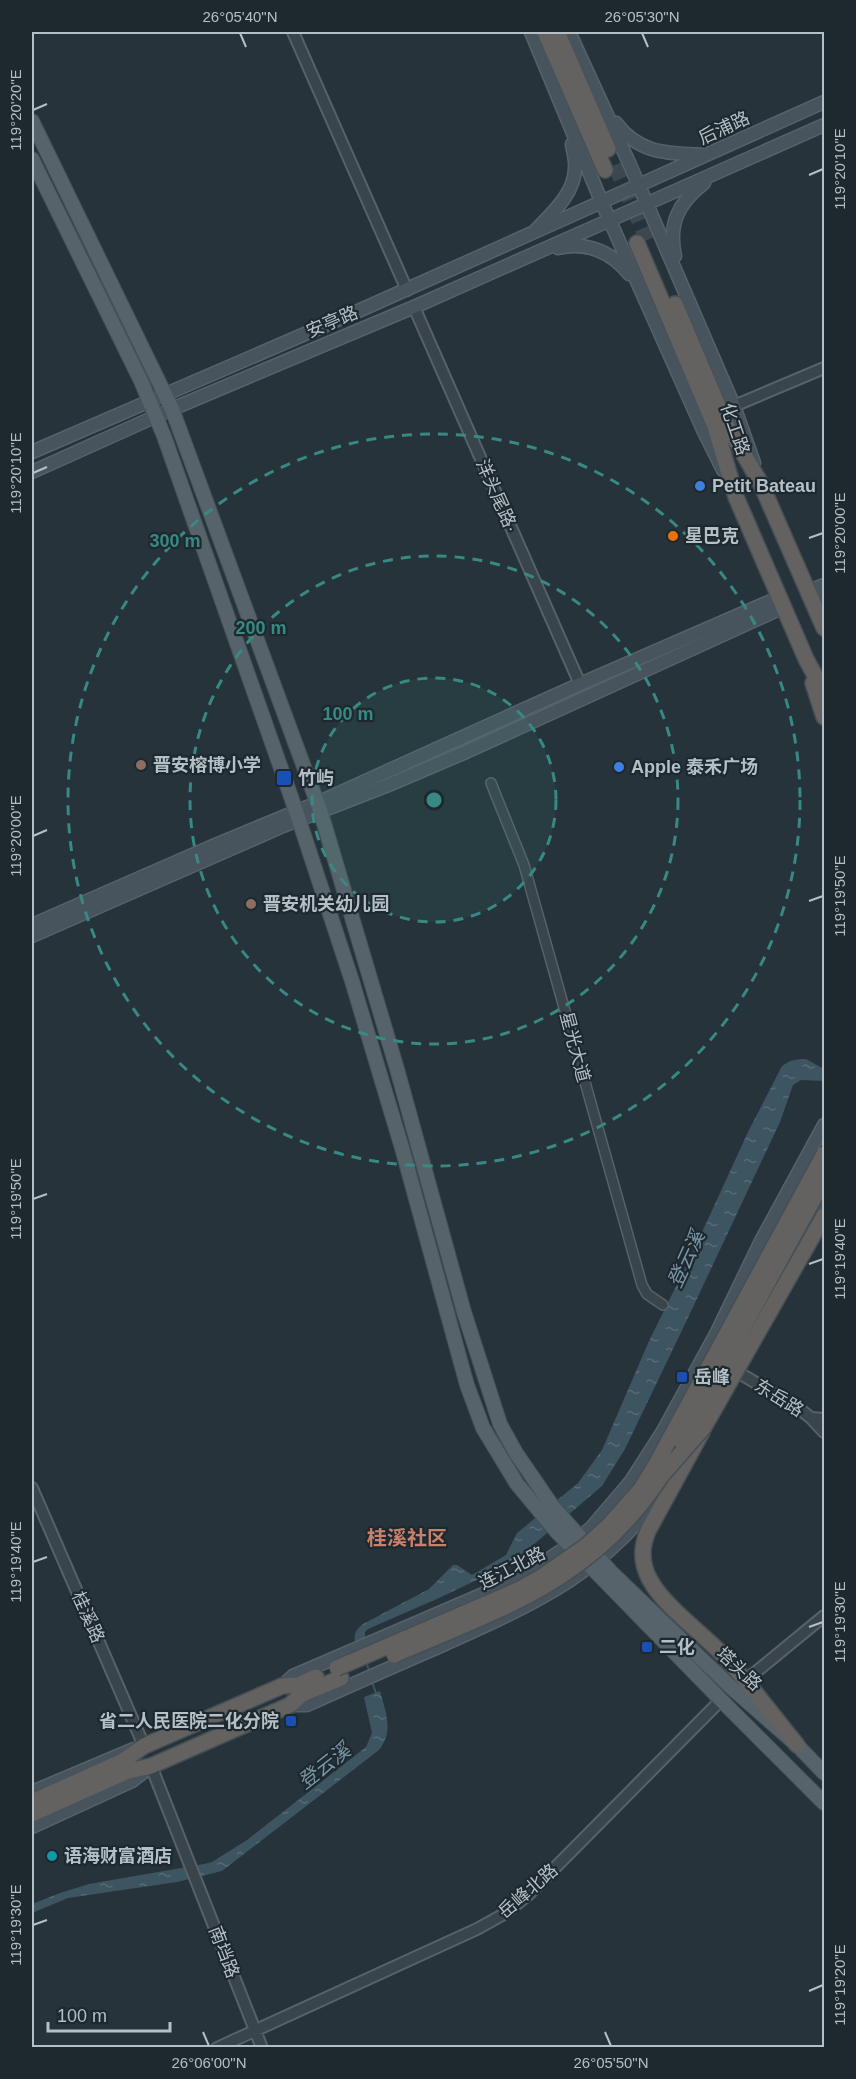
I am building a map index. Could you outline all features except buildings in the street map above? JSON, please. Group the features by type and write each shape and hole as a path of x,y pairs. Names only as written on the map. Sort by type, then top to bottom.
{"highway":[{"path":"545,32 610,167 557,32"},
{"name":"化工路","path":"825,628 815,595 761,484 725,422 642,242 715,426 736,497 806,659 825,692"},
{"path":"806,659 823,713"},
{"name":"连江北路","path":"32,1802 100,1778 151,1766 290,1705 302,1694 339,1673 520,1589 565,1562 609,1526 641,1489 825,1154"},
{"name":"连江北路","path":"32,1814 100,1778 144,1746 282,1686 298,1685 339,1673 525,1598 549,1586 572,1570 616,1533 649,1495 663,1474 825,1180"},
{"path":"797,1745 724,1656 658,1592 649,1579 643,1557 648,1531 704,1427 825,1216"},
{"path":"663,1474 704,1427"}],"main road":[{"path":"531,32 602,203 704,432 736,497"},
{"path":"569,32 602,102 734,406 761,484"},
{"path":"602,102 624,134 646,149 710,155"},
{"name":"后浦路","path":"639,186 825,102"},
{"path":"531,234 562,201 574,180 576,166 567,119"},
{"path":"32,121 172,410 319,808 397,1069 464,1312 496,1415 522,1462 554,1507 575,1542"},
{"path":"647,204 825,125"},
{"path":"32,159 156,416 297,816 352,981 402,1148 474,1408 494,1448 517,1484 545,1519 575,1542 595,1563"},
{"path":"682,286 672,240 675,218 693,193 717,174"},
{"name":"安亭路","path":"32,452 407,290 639,186"},
{"name":"安亭路","path":"32,472 156,416 414,307 647,204"},
{"path":"539,252 566,246 593,248 609,254 640,287"},
{"path":"815,595 825,585"},
{"path":"319,808 580,684 782,602"},
{"path":"32,925 297,816 482,745 782,602"},
{"path":"32,936 297,816"},
{"path":"282,1686 293,1676 511,1583 575,1542 627,1487 649,1455 717,1332 761,1241 825,1125"},
{"path":"290,1705 307,1705 507,1616 552,1593 595,1563 634,1527 658,1496 709,1417 825,1202"},
{"name":"塔头路","path":"595,1563 721,1700 825,1803"},
{"name":"塔头路","path":"595,1563 825,1773"},
{"path":"32,1792 144,1746"},
{"path":"32,1827 132,1781 151,1766"}],"street":[{"path":"293,32 407,290"},
{"name":"洋头尾路·","path":"414,307 580,684"},
{"path":"734,406 825,368"},
{"name":"星光大道","path":"491,783 525,865 642,1285 646,1294 663,1305"},
{"name":"东岳路","path":"734,1370 797,1407 811,1418 825,1419"},
{"path":"811,1418 825,1432"},
{"name":"桂溪路","path":"32,1488 144,1746"},
{"path":"745,1681 825,1616"},
{"name":"岳峰北路","path":"217,2048 462,1936 504,1914 528,1895 721,1700"},
{"name":"南垱路","path":"151,1766 262,2048"}],"water":[{"path":"806,1059 824,1069 824,1081 801,1080 793,1085 780,1122 686,1322 625,1449 602,1486 512,1563 368,1629 359,1653 355,1634 363,1624 429,1589 453,1565 457,1565 472,1575 506,1555 517,1533 578,1483 602,1450 649,1341 748,1132 782,1066"},
{"path":"380,1691 387,1729 384,1743 379,1750 222,1871 177,1882 68,1898 32,1913 32,1904 60,1893 89,1884 212,1862 247,1840 366,1747 372,1733 364,1697"}],"waterway":[{"name":"登云溪","path":"366,1662 370,1673"},
{"name":"登云溪","path":"372,1682 376,1693"}],"tunnel":[{"path":"615,165 647,240"}],"place":[{"name":"Petit Bateau","path":"700,486"},
{"name":"星巴克","path":"673,536"},
{"name":"晋安榕博小学","path":"141,765"},
{"name":"Apple 泰禾广场","path":"619,767"},
{"name":"竹屿","path":"284,778"},
{"name":"晋安机关幼儿园","path":"251,904"},
{"name":"岳峰","path":"682,1377"},
{"name":"二化","path":"647,1647"},
{"name":"省二人民医院二化分院","path":"291,1721"},
{"name":"语海财富酒店","path":"52,1856"}],"district":[{"name":"桂溪社区","path":"407,1538"}]}
